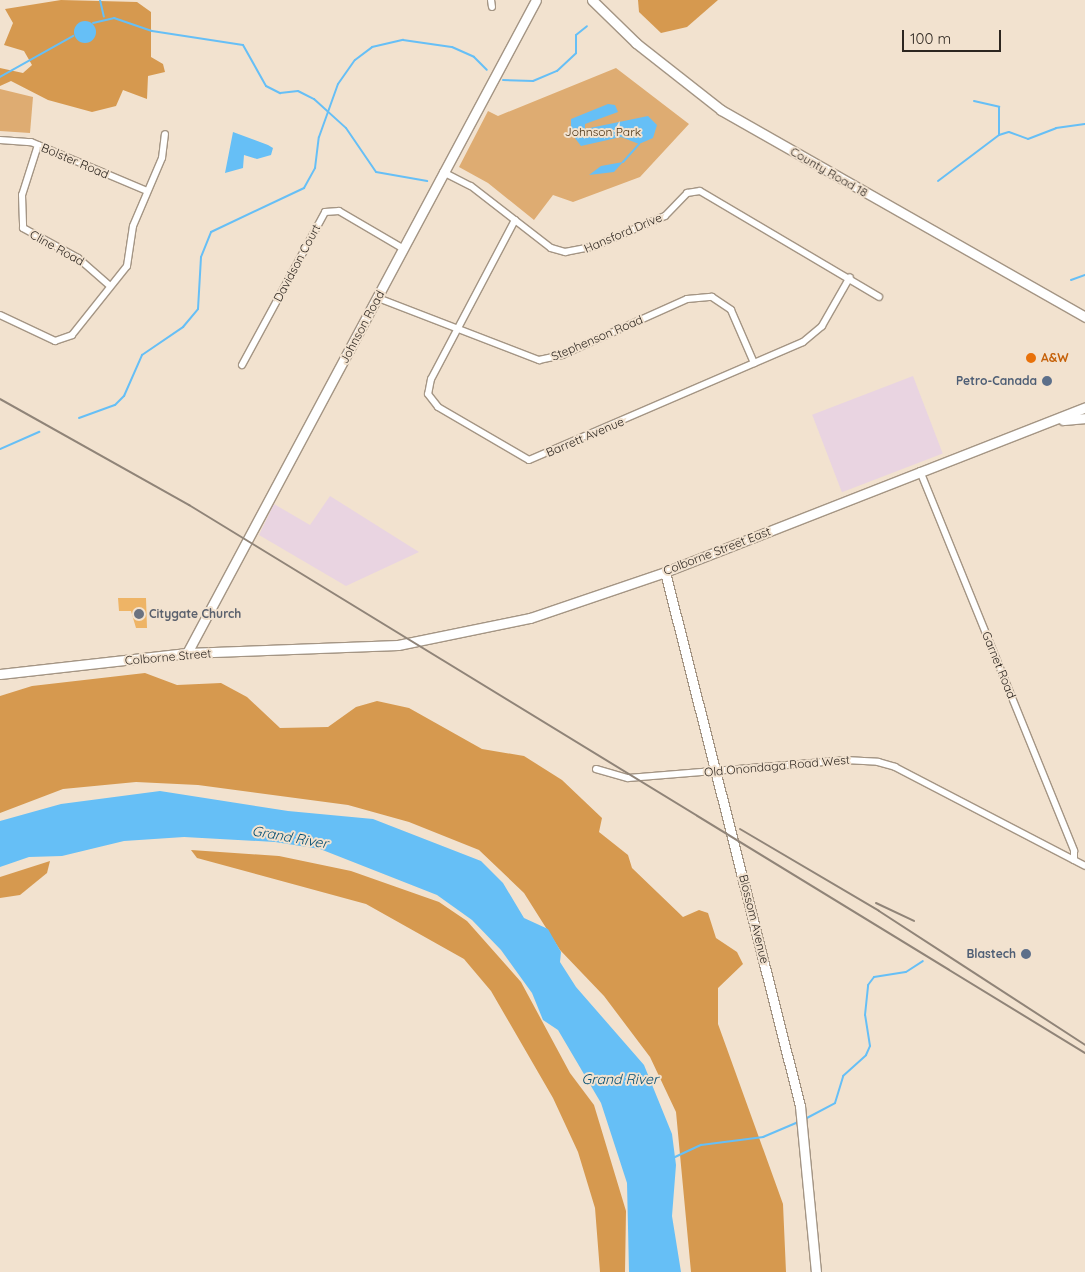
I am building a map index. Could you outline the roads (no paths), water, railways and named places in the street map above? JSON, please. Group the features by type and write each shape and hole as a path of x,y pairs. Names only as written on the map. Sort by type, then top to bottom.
{"main road":[{"name":"Johnson Road","path":"187,653 536,0"},
{"name":"County Road 18","path":"592,0 636,43 721,110 1029,287 1082,315"},
{"name":"Colborne Street East","path":"336,648 398,645 530,618 665,572 920,471 1056,421 1085,407"},
{"path":"1056,421 1085,418"},
{"name":"Blossom Avenue","path":"665,572 800,1106 816,1272"},
{"name":"Colborne Street","path":"0,674 187,653 336,648"}],"street":[{"path":"0,315 52,340 64,340 127,266 133,226 162,158 164,134"},
{"name":"Bolster Road","path":"0,140 38,145 147,191"},
{"name":"Cline Road","path":"38,145 22,195 23,228 78,258 109,285"},
{"name":"Hansford Drive","path":"443,172 515,220 552,248 580,251 665,216 687,193 700,191 850,277 879,297"},
{"name":"Davidson Court","path":"242,365 325,212 338,211 402,248"},
{"name":"Barrett Avenue","path":"515,220 431,379 430,399 529,460 754,363 818,331 850,277"},
{"name":"Stephenson Road","path":"378,298 528,357 545,359 686,299 712,297 731,310 754,363"},
{"name":"Garnet Road","path":"920,471 1074,850 1074,860"},
{"name":"Old Onondaga Road West","path":"596,769 628,778 844,760 887,764 1085,866"}],"water":[{"path":"85,21 93,24 96,32 93,40 85,43 77,40 74,32 77,24"},
{"path":"608,104 615,105 618,112 585,124 585,129 648,116 657,125 653,138 639,144 621,137 581,146 571,133 571,119"},
{"path":"233,132 273,148 271,155 257,159 244,155 243,168 225,173"},
{"path":"623,162 614,172 589,175 601,166"},
{"name":"Grand River","path":"160,791 288,811 373,819 481,861 503,883 524,918 548,929 561,952 560,962 576,987 644,1065 672,1134 676,1165 672,1216 681,1272 629,1272 627,1183 601,1103 558,1030 543,1020 532,993 501,950 472,920 437,895 320,849 275,842 184,837 124,841 62,856 29,857 0,867 0,821 61,804"}],"waterway":[{"path":"100,0 104,17"},
{"path":"93,23 114,18 152,31 243,45 266,86 280,93 298,91 314,99 346,128 376,172 427,181"},
{"path":"503,80 533,81 557,71 576,53 576,35 587,26"},
{"path":"0,77 73,36"},
{"path":"79,418 115,405 124,396 142,355 183,327 198,309 201,257 211,232 304,188 315,168 319,137 338,84 355,60 372,47 403,40 452,47 474,57 487,70"},
{"path":"974,101 999,107 999,135"},
{"path":"938,181 999,135 1009,132 1028,139 1056,128 1085,124"},
{"path":"623,162 639,144"},
{"path":"1071,280 1085,275"},
{"path":"0,449 39,432"},
{"path":"805,1119 835,1103 843,1076 866,1055 870,1046 865,1015 868,985 874,977 906,972 923,961"},
{"path":"675,1157 701,1145 763,1137 799,1122"}],"railway":[{"path":"0,399 189,505 1085,1053"},
{"path":"740,829 879,911 1085,1045"},
{"path":"876,903 914,921"}],"place":[{"name":"A&W","path":"1031,358"},
{"name":"Petro-Canada","path":"1047,381"},
{"name":"Citygate Church","path":"139,614"},
{"name":"Blastech","path":"1026,954"}],"park label":[{"name":"Johnson Park","path":"603,132"}]}
